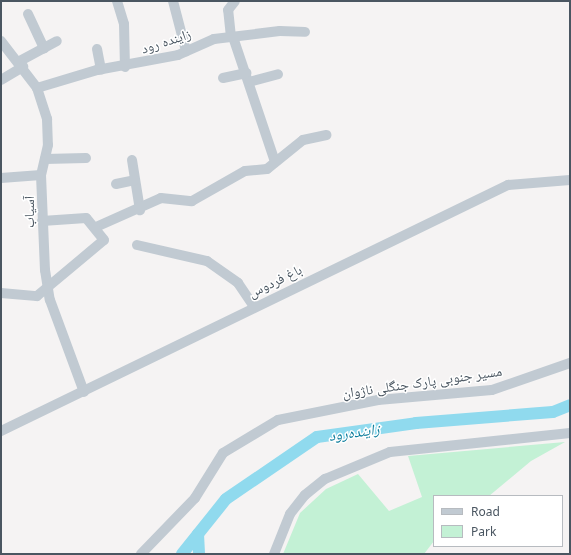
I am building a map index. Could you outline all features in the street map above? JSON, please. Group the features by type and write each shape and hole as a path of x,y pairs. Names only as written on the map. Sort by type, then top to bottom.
{"street":[{"path":"117,1 124,24 126,67"},
{"path":"173,1 186,51"},
{"path":"235,1 228,10 232,37 247,77 259,122 275,162"},
{"path":"28,14 44,48"},
{"name":"زاینده رود","path":"37,88 101,70 126,67 186,51 214,39 305,32"},
{"name":"آسیاب","path":"1,41 21,65 37,88 47,119 45,159 41,175 42,221 48,288 84,392"},
{"path":"1,80 44,48 57,41"},
{"path":"97,49 101,70"},
{"path":"223,78 278,74"},
{"path":"96,227 140,210 161,198 192,201 245,172 267,169 303,140 326,135"},
{"path":"45,159 86,158"},
{"path":"132,160 140,210"},
{"path":"1,178 41,175"},
{"path":"116,184 135,180"},
{"name":"باغ فردوس","path":"1,431 508,185 570,180"},
{"path":"1,293 14,292 27,297 48,288 65,269 104,240 96,227 86,218 42,221"},
{"path":"137,245 207,260 238,282 254,307"},
{"name":"مسیر جنوبی پارک جنگلی ناژوان","path":"141,554 194,498 223,453 278,420 378,400 492,390 570,363"},
{"path":"274,554 290,514 305,495 325,479 390,452 570,433"}],"green space":[{"path":"565,442 531,461 490,495 433,495 433,542 424,554 283,554 300,513 326,489 358,474 389,511 422,497 408,456"}],"waterway":[{"name":"زاینده‌رود","path":"182,554 226,499 317,437 416,423 553,412 570,405"},
{"path":"198,534 199,554"}]}
